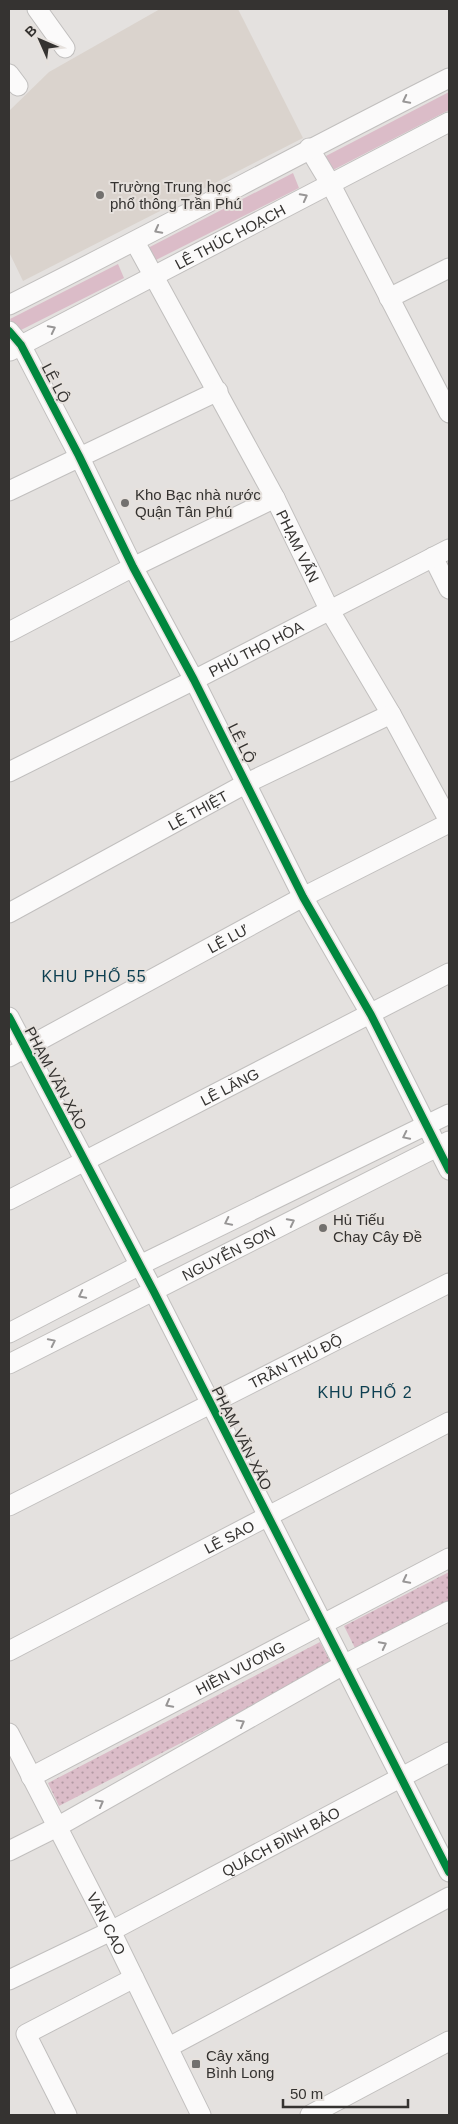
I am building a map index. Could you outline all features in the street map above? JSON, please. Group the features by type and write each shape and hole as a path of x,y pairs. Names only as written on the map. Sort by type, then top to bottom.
{"street":[{"path":"37,9 65,48"},
{"path":"9,305 135,242 309,148 449,78"},
{"name":"LÊ THÚC HOẠCH","path":"15,348 449,122"},
{"path":"309,148 330,183 448,408"},
{"name":"PHẠM VẤN","path":"135,242 275,498 330,611 391,714 449,822"},
{"path":"389,298 449,268"},
{"name":"LÊ LỘ","path":"9,331 15,348 79,456 133,567 194,680 303,897 371,1014 428,1126 444,1144 449,1170"},
{"path":"9,491 218,391"},
{"path":"9,632 133,567 275,498"},
{"path":"441,553 449,589"},
{"name":"PHÚ THỌ HÒA","path":"9,772 194,680 441,553"},
{"name":"LÊ THIỆT","path":"9,913 246,783 391,714"},
{"name":"LÊ LƯ","path":"17,1053 303,897 449,822"},
{"name":"LÊ LĂNG","path":"9,1200 449,973"},
{"name":"PHẠM VĂN XẢO","path":"9,1017 17,1053 85,1160 154,1292 266,1516 345,1664 449,1872"},
{"name":"NGUYỄN SƠN","path":"9,1333 140,1265 428,1126 449,1114"},
{"name":"NGUYỄN SƠN","path":"9,1364 444,1144"},
{"name":"TRẦN THỦ ĐỘ","path":"9,1506 209,1403 449,1284"},
{"name":"LÊ SAO","path":"9,1651 449,1422"},
{"name":"HIỀN VƯƠNG","path":"31,1777 449,1558"},
{"path":"9,1851 57,1827 345,1664 449,1611"},
{"name":"VĂN CAO","path":"9,1733 111,1931 202,2115"},
{"name":"QUÁCH ĐÌNH BẢO","path":"9,1980 111,1931 449,1752"},
{"path":"169,2047 449,1896"},
{"path":"67,2115 26,2034 134,1978"},
{"path":"310,2115 449,2041"}],"shaded area":[{"name":"Trường Trung học phổ thông Trần Phú","path":"160,9 238,9 303,138 23,281 9,252 9,111 49,72"},
{"path":"449,92 449,110 331,171 324,157"},
{"path":"293,173 299,188 150,263 144,250"},
{"path":"118,264 124,278 17,332 10,319"},
{"path":"449,1572 449,1602 356,1650 344,1626"},
{"path":"320,1642 332,1665 59,1806 48,1783"}],"cycle path":[{"path":"9,331 21,345 79,456 133,567 194,680 303,897 371,1015 449,1170"},
{"path":"9,1017 154,1292 449,1872"}],"place":[{"name":"Trường Trung học phổ thông Trần Phú","path":"100,195"},
{"name":"Kho Bạc nhà nước Quận Tân Phú","path":"125,503"},
{"name":"Hủ Tiếu Chay Cây Đề","path":"323,1228"},
{"name":"Cây xăng Bình Long","path":"196,2064"}],"district":[{"name":"KHU PHỐ 55","path":"94,976"},
{"name":"KHU PHỐ 2","path":"365,1392"}]}
